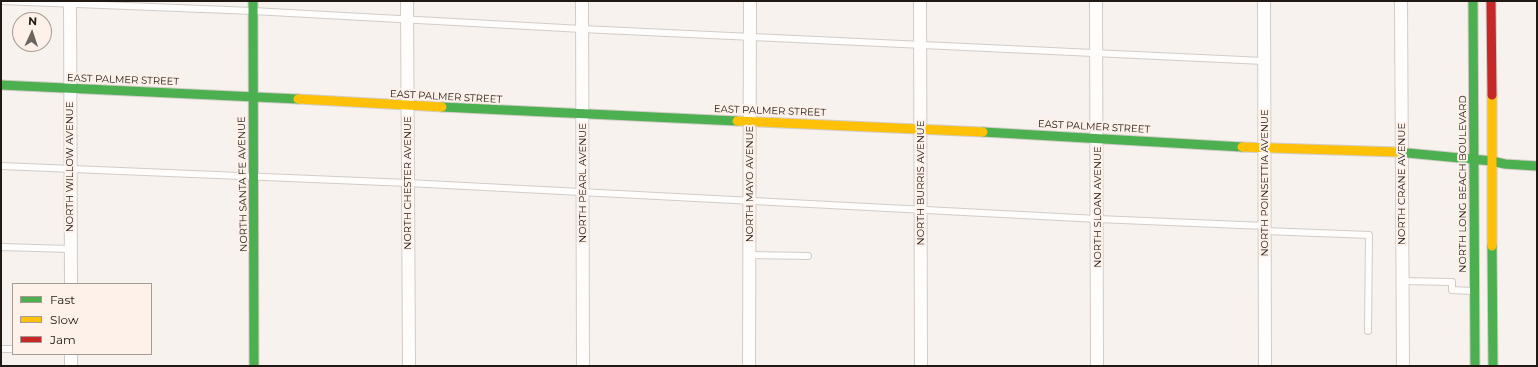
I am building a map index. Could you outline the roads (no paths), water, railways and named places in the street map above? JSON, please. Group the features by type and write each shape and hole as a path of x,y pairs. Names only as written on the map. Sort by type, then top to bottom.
{"main road":[{"name":"NORTH SANTA FE AVENUE","path":"253,1 254,366"},
{"name":"NORTH LONG BEACH BOULEVARD","path":"1473,1 1475,366"},
{"path":"1491,1 1493,366"},
{"name":"EAST PALMER STREET","path":"1,85 70,90 253,97 582,115 921,129 1265,148 1401,152 1492,161 1505,164 1537,166"}],"street":[{"name":"NORTH CHESTER AVENUE","path":"407,1 409,366"},
{"name":"NORTH PEARL AVENUE","path":"582,1 583,366"},
{"name":"NORTH MAYO AVENUE","path":"749,366 750,1"},
{"name":"NORTH BURRIS AVENUE","path":"920,1 921,366"},
{"name":"NORTH SLOAN AVENUE","path":"1096,1 1098,138 1097,366"},
{"name":"NORTH POINSETTIA AVENUE","path":"1264,1 1265,366"},
{"name":"NORTH CRANE AVENUE","path":"1401,1 1403,366"},
{"name":"NORTH WILLOW AVENUE","path":"70,3 70,283"},
{"path":"71,355 71,366"}],"lane":[{"path":"1,1 252,11 582,29 1264,61"},
{"path":"1,166 254,178 408,183 583,193 750,200 1370,235 1368,331"},
{"path":"1,247 70,249"},
{"path":"749,255 808,256"},
{"path":"1402,281 1452,282 1452,290 1474,291"},
{"path":"1,349 12,349"}]}
